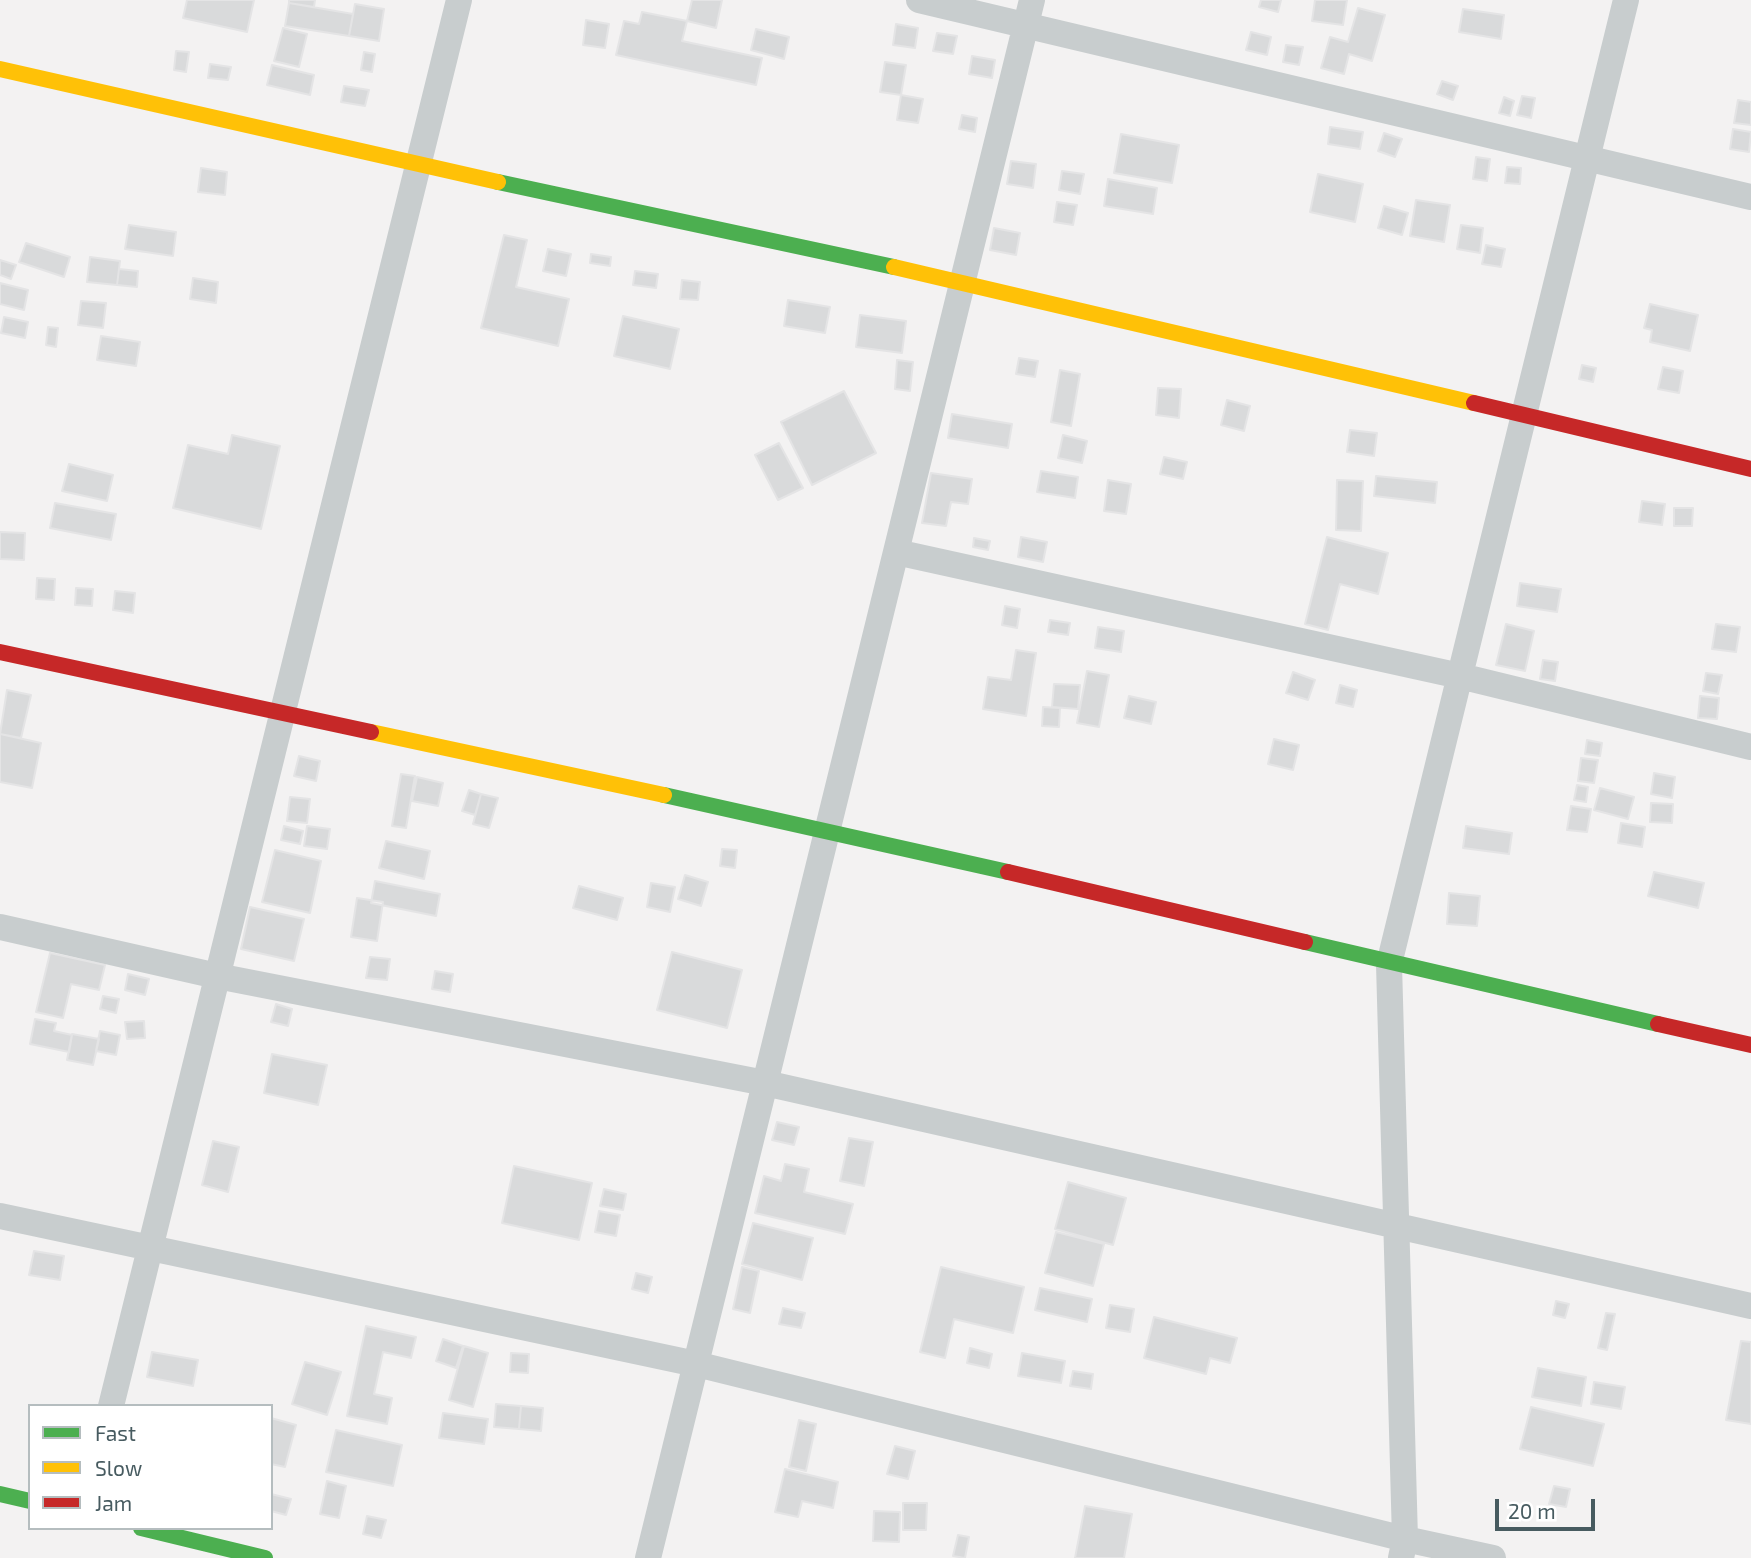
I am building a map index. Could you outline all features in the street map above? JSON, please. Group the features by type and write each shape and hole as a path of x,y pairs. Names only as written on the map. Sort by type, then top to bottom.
{"street":[{"path":"111,1404 459,0"},
{"path":"919,0 1029,12 1587,159 1751,197"},
{"path":"1403,1549 1390,964 1626,0"},
{"path":"648,1558 1029,12"},
{"path":"0,69 418,165 962,282 1522,417 1751,469"},
{"path":"896,552 1460,676 1751,747"},
{"path":"0,652 282,716 827,831 1390,964 1751,1045"},
{"path":"0,927 217,976 765,1083 1751,1306"},
{"path":"0,1216 696,1364 1403,1549 1493,1558"},
{"path":"0,1494 28,1501"},
{"path":"149,1530 265,1558"}],"building":[{"path":"187,0 254,0 247,32 183,18"},
{"path":"289,0 315,0 314,7 289,3"},
{"path":"692,0 722,0 716,28 687,21"},
{"path":"1261,0 1281,0 1278,12 1259,7"},
{"path":"1315,0 1347,0 1343,25 1312,21"},
{"path":"289,3 353,14 349,36 285,26"},
{"path":"355,4 384,9 379,41 349,36"},
{"path":"1358,8 1385,15 1372,61 1349,54 1344,74 1321,68 1330,37 1348,42"},
{"path":"1463,9 1504,15 1501,39 1459,32"},
{"path":"642,12 687,21 682,41 762,58 756,85 616,55 624,21 639,24"},
{"path":"586,20 609,24 605,48 583,45"},
{"path":"896,24 918,28 915,48 893,45"},
{"path":"283,28 307,34 299,67 274,61"},
{"path":"756,29 789,37 784,59 751,50"},
{"path":"1251,32 1271,37 1267,55 1246,50"},
{"path":"937,33 957,36 953,54 933,51"},
{"path":"1286,45 1303,47 1299,65 1283,62"},
{"path":"176,51 189,52 186,72 174,70"},
{"path":"364,52 375,54 372,72 361,70"},
{"path":"972,56 995,60 992,78 969,74"},
{"path":"885,62 906,65 901,95 880,92"},
{"path":"210,64 231,67 228,80 208,78"},
{"path":"272,65 314,75 310,95 267,85"},
{"path":"1442,81 1458,86 1453,100 1437,94"},
{"path":"344,86 369,90 365,106 341,102"},
{"path":"901,95 923,99 918,123 897,120"},
{"path":"1522,96 1535,98 1531,118 1517,115"},
{"path":"1504,97 1514,101 1510,116 1499,113"},
{"path":"1738,100 1751,102 1751,125 1734,123"},
{"path":"962,115 977,118 975,132 959,129"},
{"path":"1330,127 1363,132 1360,149 1328,144"},
{"path":"1733,129 1751,132 1749,152 1730,149"},
{"path":"1384,133 1402,139 1395,157 1378,151"},
{"path":"1121,134 1179,145 1172,183 1114,173"},
{"path":"1476,157 1490,159 1487,181 1473,179"},
{"path":"1011,161 1036,164 1033,188 1007,184"},
{"path":"1507,167 1521,168 1520,184 1505,183"},
{"path":"201,168 227,172 225,195 198,192"},
{"path":"1062,171 1084,174 1080,194 1059,190"},
{"path":"1318,174 1363,184 1355,222 1310,212"},
{"path":"1108,179 1157,188 1153,214 1104,206"},
{"path":"1416,200 1450,205 1444,242 1410,236"},
{"path":"1057,202 1077,205 1073,225 1054,222"},
{"path":"1384,206 1408,213 1402,235 1378,228"},
{"path":"129,225 176,232 173,256 125,249"},
{"path":"1461,225 1483,228 1480,253 1457,249"},
{"path":"994,228 1020,233 1016,255 990,250"},
{"path":"504,235 527,240 516,287 569,299 558,346 481,328"},
{"path":"26,243 70,257 64,277 19,262"},
{"path":"1486,245 1505,249 1501,267 1482,264"},
{"path":"548,249 571,254 566,276 543,271"},
{"path":"591,254 611,257 610,266 590,263"},
{"path":"90,257 120,261 117,285 87,282"},
{"path":"0,260 16,265 11,279 0,275"},
{"path":"119,269 138,271 137,287 117,285"},
{"path":"635,271 658,274 656,288 633,285"},
{"path":"193,278 218,282 216,303 190,299"},
{"path":"682,280 700,282 698,300 680,299"},
{"path":"0,283 28,290 24,310 0,304"},
{"path":"788,300 830,307 825,333 784,326"},
{"path":"81,301 106,303 103,328 78,325"},
{"path":"1650,304 1698,315 1690,351 1650,342 1652,330 1644,328"},
{"path":"860,315 906,321 902,353 856,347"},
{"path":"623,316 679,329 670,369 614,356"},
{"path":"4,317 28,322 25,338 1,333"},
{"path":"48,327 58,328 56,347 46,345"},
{"path":"101,336 140,342 136,366 97,360"},
{"path":"1019,358 1038,361 1035,377 1016,374"},
{"path":"897,360 913,362 910,391 895,389"},
{"path":"1582,365 1596,368 1593,382 1579,379"},
{"path":"1663,367 1683,371 1679,393 1658,389"},
{"path":"1060,370 1080,374 1071,426 1051,422"},
{"path":"1158,388 1181,389 1179,418 1156,415"},
{"path":"844,391 876,453 812,485 781,422"},
{"path":"1227,400 1250,406 1244,431 1221,425"},
{"path":"952,414 1012,424 1008,448 948,438"},
{"path":"1350,430 1377,433 1374,456 1347,452"},
{"path":"232,435 280,446 261,529 173,508 188,445 228,454"},
{"path":"1063,435 1087,441 1082,463 1058,458"},
{"path":"779,443 803,488 778,500 755,455"},
{"path":"1164,457 1187,462 1183,479 1160,474"},
{"path":"69,464 113,475 107,501 62,491"},
{"path":"1041,471 1078,477 1075,498 1037,492"},
{"path":"931,473 972,479 968,504 951,502 946,526 922,523"},
{"path":"1376,476 1437,482 1435,503 1374,496"},
{"path":"1108,480 1131,484 1126,514 1104,511"},
{"path":"1337,480 1363,481 1361,531 1336,530"},
{"path":"1642,501 1665,504 1662,525 1639,522"},
{"path":"55,503 116,514 111,540 50,528"},
{"path":"1674,508 1693,508 1692,526 1674,526"},
{"path":"0,532 25,533 24,560 0,559"},
{"path":"1021,537 1047,542 1043,562 1018,557"},
{"path":"1327,537 1388,553 1378,594 1340,584 1328,630 1305,624"},
{"path":"974,538 990,541 988,550 973,547"},
{"path":"37,578 55,579 54,600 36,599"},
{"path":"1520,583 1561,589 1557,612 1517,606"},
{"path":"76,588 93,589 92,606 75,605"},
{"path":"115,591 135,593 133,613 113,610"},
{"path":"1005,606 1020,609 1017,628 1002,625"},
{"path":"1050,620 1070,623 1068,635 1048,632"},
{"path":"1506,624 1534,631 1525,671 1496,665"},
{"path":"1716,624 1740,627 1736,652 1712,649"},
{"path":"1098,627 1124,631 1121,652 1095,648"},
{"path":"1016,650 1036,653 1026,716 983,709 988,677 1011,680"},
{"path":"1543,660 1558,662 1555,681 1540,679"},
{"path":"1087,671 1109,675 1099,727 1077,723"},
{"path":"1293,672 1315,680 1308,700 1286,693"},
{"path":"1706,673 1722,675 1718,694 1703,691"},
{"path":"1054,684 1080,685 1078,709 1052,707"},
{"path":"1340,685 1357,690 1353,707 1336,703"},
{"path":"7,690 31,695 21,738 0,734"},
{"path":"1129,696 1156,702 1151,724 1124,718"},
{"path":"1700,696 1719,698 1717,719 1698,718"},
{"path":"1043,707 1060,708 1059,727 1042,726"},
{"path":"0,734 41,743 32,788 0,782"},
{"path":"1274,739 1299,745 1293,770 1268,764"},
{"path":"1587,740 1602,743 1600,756 1585,754"},
{"path":"299,756 320,761 316,781 294,776"},
{"path":"1581,758 1598,760 1594,783 1578,781"},
{"path":"1654,773 1675,777 1672,798 1651,794"},
{"path":"401,774 415,776 406,828 392,826"},
{"path":"417,777 443,783 438,806 412,801"},
{"path":"1577,785 1588,787 1586,802 1574,800"},
{"path":"1600,788 1634,797 1628,819 1594,810"},
{"path":"469,790 481,794 475,815 462,811"},
{"path":"481,794 498,798 489,828 473,824"},
{"path":"290,797 310,799 307,823 287,821"},
{"path":"1651,803 1673,804 1672,823 1650,822"},
{"path":"1571,806 1591,809 1587,832 1567,830"},
{"path":"1621,823 1645,827 1642,847 1618,843"},
{"path":"284,826 303,831 300,844 281,840"},
{"path":"307,826 330,829 327,849 304,846"},
{"path":"1466,826 1512,833 1509,854 1463,848"},
{"path":"386,841 430,851 424,879 379,868"},
{"path":"722,849 737,850 735,868 720,866"},
{"path":"275,850 321,861 310,913 262,902"},
{"path":"1654,872 1704,883 1698,908 1648,896"},
{"path":"685,875 708,882 701,906 678,899"},
{"path":"375,881 440,894 436,916 371,903"},
{"path":"651,883 675,887 670,912 647,907"},
{"path":"579,886 623,898 617,920 573,908"},
{"path":"1449,893 1480,896 1477,926 1447,924"},
{"path":"357,898 383,902 377,941 351,937"},
{"path":"250,907 304,919 294,961 241,949"},
{"path":"672,952 742,970 727,1028 657,1010"},
{"path":"50,953 105,965 99,990 71,984 63,1018 36,1012"},
{"path":"370,957 390,959 387,980 366,978"},
{"path":"435,971 453,974 450,992 432,989"},
{"path":"128,974 149,979 145,995 125,990"},
{"path":"103,996 119,999 116,1013 100,1009"},
{"path":"276,1004 292,1009 288,1026 271,1022"},
{"path":"35,1019 56,1023 54,1031 72,1035 69,1052 30,1044"},
{"path":"144,1021 145,1038 127,1039 125,1022"},
{"path":"100,1031 120,1035 116,1055 96,1051"},
{"path":"72,1034 99,1039 93,1065 67,1060"},
{"path":"272,1054 327,1065 318,1105 264,1093"},
{"path":"777,1122 799,1127 794,1145 772,1140"},
{"path":"849,1138 873,1142 864,1186 840,1181"},
{"path":"213,1141 239,1147 228,1192 202,1185"},
{"path":"785,1164 809,1169 804,1192 853,1204 845,1234 755,1213 764,1176 781,1181"},
{"path":"514,1166 592,1183 579,1240 502,1223"},
{"path":"1068,1182 1126,1198 1113,1245 1055,1229"},
{"path":"604,1189 626,1194 623,1210 600,1206"},
{"path":"599,1211 620,1215 616,1236 595,1232"},
{"path":"753,1223 813,1238 802,1280 742,1264"},
{"path":"1056,1232 1104,1244 1093,1286 1045,1273"},
{"path":"34,1251 64,1256 60,1280 29,1275"},
{"path":"742,1267 759,1271 750,1313 733,1309"},
{"path":"941,1267 1024,1287 1013,1333 954,1319 945,1358 920,1352"},
{"path":"636,1273 652,1277 648,1293 632,1289"},
{"path":"1040,1288 1092,1299 1087,1322 1035,1310"},
{"path":"1556,1301 1569,1304 1565,1318 1553,1315"},
{"path":"1110,1305 1134,1309 1130,1332 1106,1328"},
{"path":"783,1308 805,1313 801,1328 779,1324"},
{"path":"1606,1313 1615,1314 1607,1350 1598,1348"},
{"path":"1154,1317 1237,1338 1230,1363 1210,1358 1206,1374 1144,1358"},
{"path":"366,1326 416,1337 411,1358 383,1352 374,1394 392,1398 387,1424 347,1416"},
{"path":"443,1339 463,1346 456,1368 436,1361"},
{"path":"1741,1341 1751,1342 1751,1424 1726,1420"},
{"path":"464,1346 488,1353 473,1407 449,1400"},
{"path":"970,1348 992,1354 989,1368 967,1363"},
{"path":"152,1352 198,1360 193,1386 147,1377"},
{"path":"511,1353 529,1354 528,1373 510,1372"},
{"path":"1022,1353 1065,1361 1061,1383 1018,1376"},
{"path":"305,1362 341,1372 327,1415 292,1404"},
{"path":"1538,1368 1586,1377 1581,1406 1532,1397"},
{"path":"1073,1371 1093,1374 1091,1389 1070,1386"},
{"path":"1594,1382 1625,1387 1621,1409 1591,1404"},
{"path":"496,1404 521,1406 519,1429 494,1427"},
{"path":"521,1406 543,1408 541,1431 519,1429"},
{"path":"1531,1407 1604,1424 1593,1466 1520,1449"},
{"path":"443,1413 488,1419 484,1444 439,1438"},
{"path":"273,1419 296,1425 285,1467 273,1464"},
{"path":"799,1420 816,1424 806,1471 789,1467"},
{"path":"336,1430 402,1445 393,1486 326,1472"},
{"path":"895,1446 915,1451 908,1479 887,1474"},
{"path":"785,1469 838,1482 833,1508 802,1501 798,1517 775,1512"},
{"path":"327,1481 346,1486 339,1518 320,1514"},
{"path":"1554,1486 1570,1489 1566,1507 1549,1504"},
{"path":"273,1494 291,1499 286,1515 273,1512"},
{"path":"903,1503 927,1503 926,1530 903,1530"},
{"path":"1085,1506 1132,1514 1124,1558 1075,1558"},
{"path":"874,1511 900,1512 899,1542 873,1541"},
{"path":"367,1516 386,1520 381,1538 363,1534"},
{"path":"958,1535 969,1537 965,1558 953,1556"}],"traffic: fast":[{"path":"498,182 894,267"},
{"path":"664,795 1008,872"},
{"path":"1305,942 1658,1024"},
{"path":"0,1494 28,1501"},
{"path":"149,1530 265,1558"}],"traffic: slow":[{"path":"0,69 498,182"},
{"path":"894,267 1474,403"},
{"path":"371,732 664,795"}],"traffic: jam":[{"path":"1474,403 1751,469"},
{"path":"0,652 371,732"},
{"path":"1008,872 1305,942"},
{"path":"1658,1024 1751,1045"}]}
